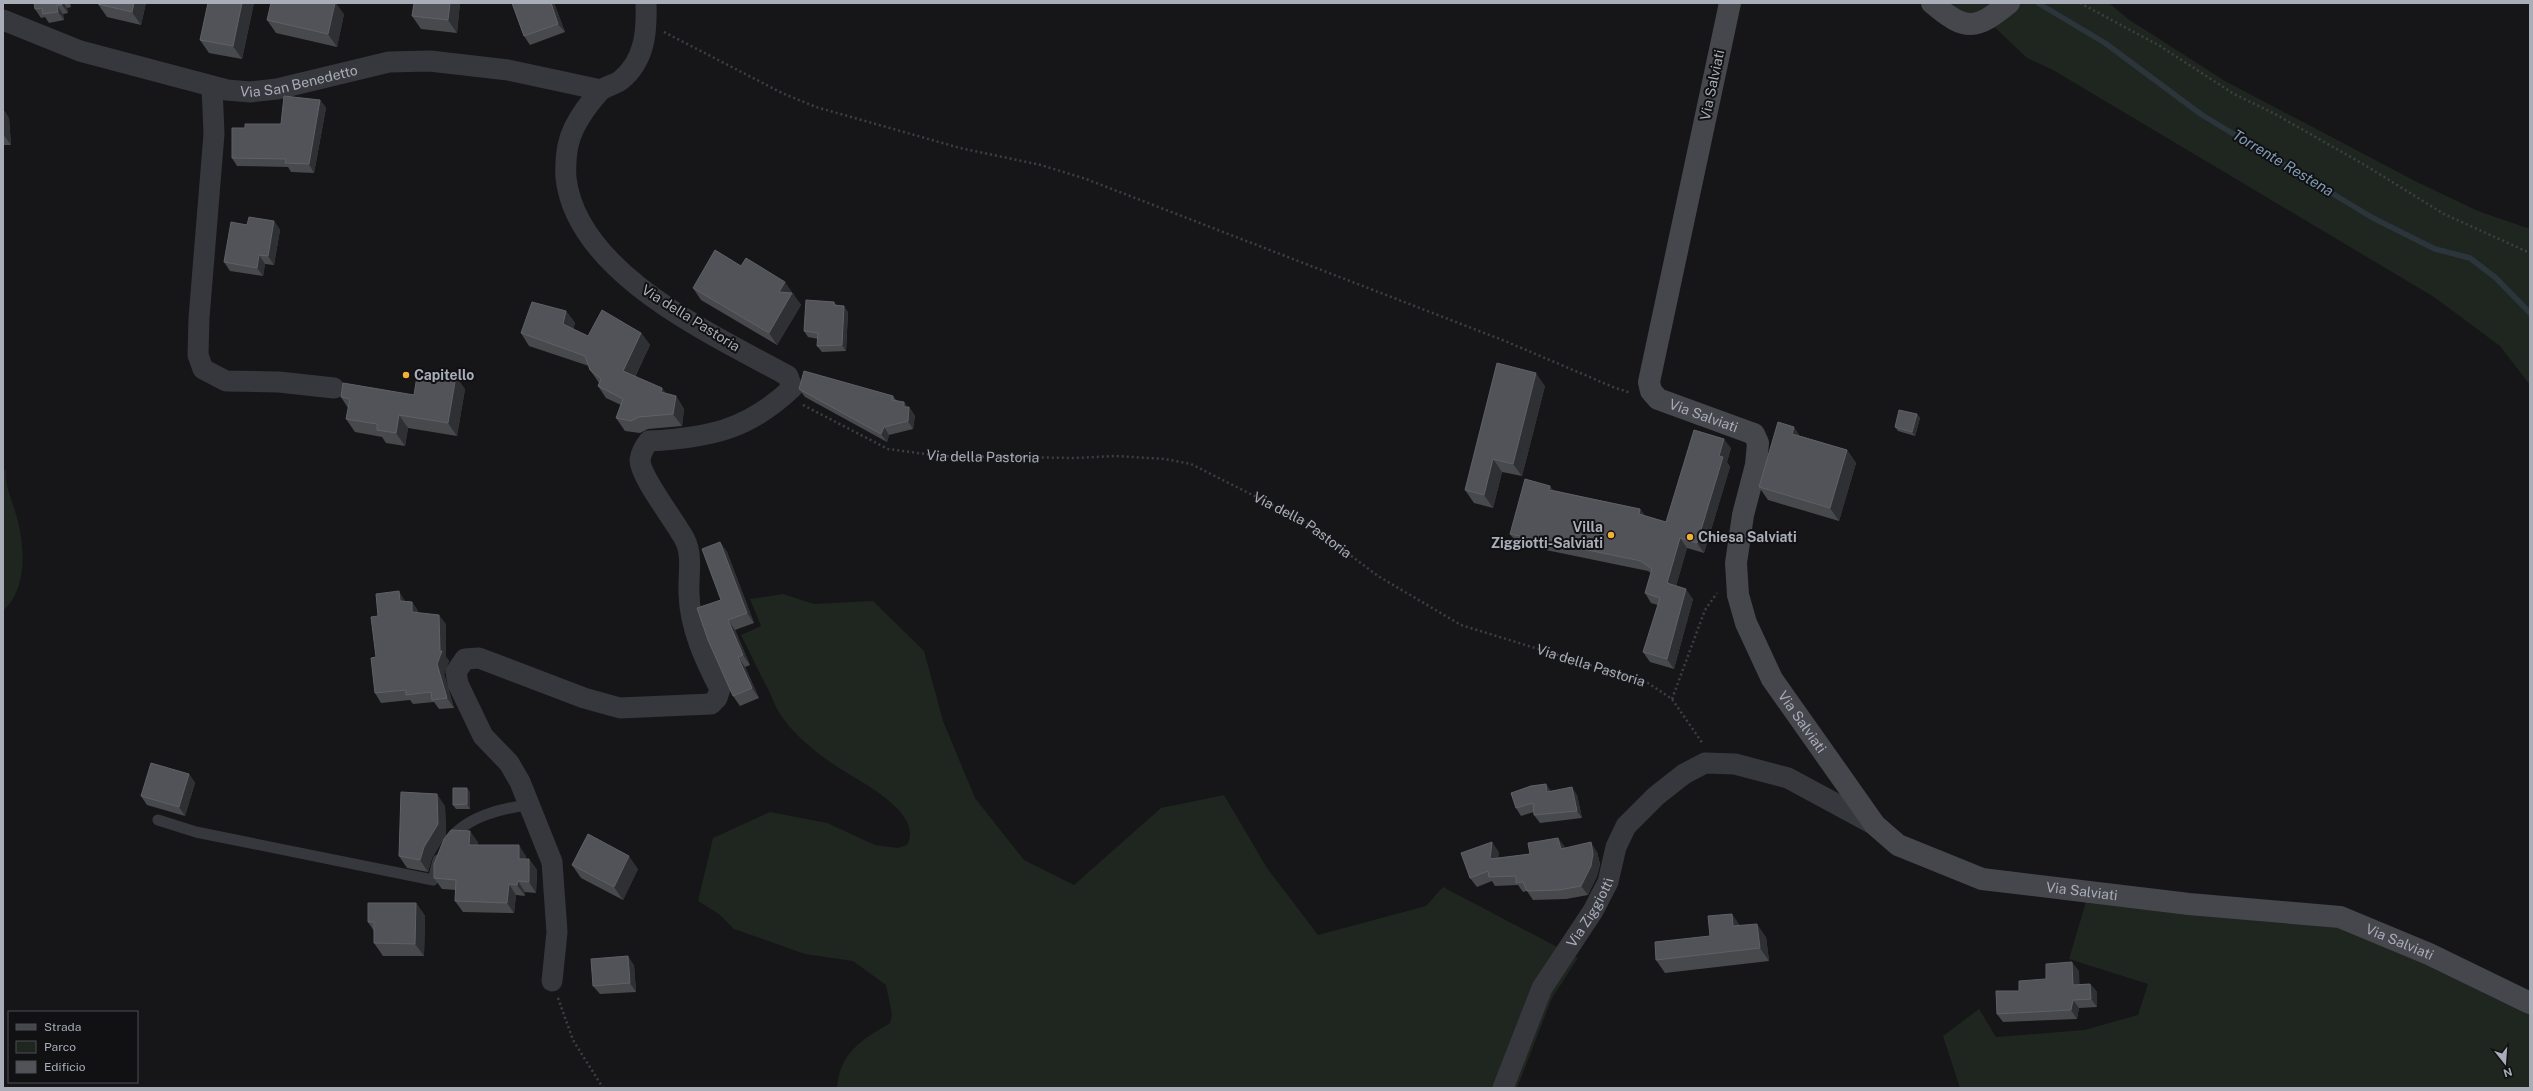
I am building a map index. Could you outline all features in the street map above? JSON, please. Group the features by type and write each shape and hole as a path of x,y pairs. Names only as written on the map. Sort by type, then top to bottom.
{"street":[{"name":"Via Salviati","path":"1730,3 1649,382 1651,391 1658,399 1754,434 1758,443 1756,465 1743,515 1736,562 1738,595 1746,623 1772,679 1875,825 1898,845 1982,879 2189,904 2340,917 2429,954 2530,1003"},
{"path":"1932,3 1964,24 1977,25 1989,19 2009,3"},
{"name":"Via della Pastoria","path":"646,13 645,39 642,52 633,68 614,86 601,90 574,128 565,162 567,186 574,208 584,227 610,260 649,293 689,320 788,376 792,388 785,395"},
{"name":"Via San Benedetto","path":"3,20 80,51 212,87 250,92 277,89 390,62 430,61 508,70 601,90"},
{"path":"212,87 214,134 199,318 198,355 203,369 226,381 279,382 334,388"},
{"path":"552,981 557,932 552,862 520,782 509,763 483,736 465,698 456,672 465,659 479,658 584,698 620,708 711,704 717,698 720,689 708,667 692,623 689,594 689,555 685,540 644,473 640,461 643,449 648,441 700,438 724,431 774,405 785,395"},
{"name":"Via Ziggiotti","path":"1503,1088 1542,988 1593,911 1608,882 1616,847 1626,826 1656,796 1684,774 1705,763 1735,764 1788,778 1875,825"}],"lane":[{"path":"158,820 196,832 433,880 438,858 459,829 493,812 529,804"}],"path":[{"path":"2080,3 2160,46 2234,94 2275,114 2357,160 2444,214 2530,253"},
{"path":"646,13 782,93 816,107 960,148 1041,165 1122,191 1321,271 1505,341 1626,393 1636,393 1644,389 1649,382"},
{"name":"Via della Pastoria","path":"785,395 888,449 940,456 1074,458 1116,456 1165,459 1191,464 1306,522 1378,576 1461,625 1648,683 1672,699"},
{"path":"1705,763 1703,745 1672,699 1705,610 1736,562"},
{"path":"552,981 573,1040 603,1088"}],"green space":[{"path":"1925,3 2109,3 2128,19 2225,81 2415,181 2478,211 2530,229 2530,385 2500,346 2434,297 2053,70 2027,58 1987,20"},
{"path":"6,469 7,485 21,537 22,564 21,577 17,590 3,611 3,472"},
{"path":"783,594 814,604 873,601 924,651 943,721 975,798 1024,860 1074,885 1161,808 1224,795 1267,868 1318,935 1426,906 1443,887 1578,958 1552,998 1517,1088 837,1088 843,1065 854,1048 870,1035 890,1023 892,1015 886,985 853,961 805,954 734,929 719,914 698,901 713,838 770,812 827,823 875,845 898,848 907,845 910,833 907,821 899,810 887,799 831,763 808,745 794,732 775,705 741,635 761,626 750,599"},
{"path":"2088,895 2313,910 2530,999 2530,1088 1960,1088 1943,1036 1979,1009 1996,1037 2084,1030 2138,1015 2148,984 2069,959"}],"building":[{"path":"34,3 61,3 62,5 57,5 58,12 43,14 42,8 35,9"},
{"path":"98,3 134,3 132,12"},
{"path":"208,3 242,3 233,46 200,40"},
{"path":"271,3 335,3 328,34 267,20"},
{"path":"414,3 450,3 448,20 412,16"},
{"path":"512,3 551,3 558,24 524,36"},
{"path":"284,96 320,100 309,164 285,163 286,159 232,158 232,128 245,128 245,124 281,124"},
{"path":"249,217 274,221 268,256 259,255 257,268 224,262 231,222 247,225"},
{"path":"715,250 741,266 746,258 785,282 779,292 792,293 769,333 693,288"},
{"path":"806,300 834,302 834,305 844,306 842,345 817,346 818,333 804,331"},
{"path":"532,302 566,311 563,324 588,336 602,310 641,333 623,371 662,388 661,392 676,396 673,414 639,417 631,421 616,418 623,399 598,386 601,379 590,370 585,356 521,333"},
{"path":"1497,363 1536,373 1513,464 1493,459 1484,495 1465,490"},
{"path":"418,370 456,376 448,423 399,415 396,433 377,430 377,424 346,419 350,399 341,397 343,383 414,395"},
{"path":"804,371 893,396 892,400 904,402 904,407 909,407 908,421 884,427 881,434 799,389"},
{"path":"1899,410 1917,414 1912,432 1895,427"},
{"path":"1778,422 1794,427 1792,434 1847,450 1830,508 1759,487"},
{"path":"1694,430 1724,439 1719,456 1723,457 1697,543 1680,538 1667,583 1686,589 1667,659 1643,652 1660,598 1645,593 1652,569 1641,561 1510,534 1525,479 1550,486 1549,490 1640,509 1639,514 1666,522"},
{"path":"720,542 747,613 728,620 743,655 738,657 752,688 733,696 708,640 697,608 721,600 702,549"},
{"path":"399,591 400,601 412,602 412,612 439,615 440,651 442,651 437,664 447,698 432,700 431,692 406,695 406,690 375,693 371,658 376,657 371,617 378,616 376,594"},
{"path":"151,763 189,774 179,807 141,796"},
{"path":"1546,784 1547,792 1572,787 1577,811 1534,815 1533,803 1516,808 1511,793 1531,786"},
{"path":"453,788 467,788 467,804 453,805"},
{"path":"401,792 437,794 438,824 424,847 420,860 399,856"},
{"path":"451,830 470,831 469,845 519,845 519,859 529,859 529,882 518,881 517,885 509,884 507,903 455,901 456,880 434,878 434,864 444,839"},
{"path":"588,834 629,856 614,887 572,865"},
{"path":"1558,838 1561,849 1591,842 1593,854 1591,866 1581,886 1559,890 1527,891 1523,882 1516,883 1516,876 1489,877 1488,871 1470,878 1461,853 1492,842 1490,859 1530,854 1528,843"},
{"path":"368,903 416,903 415,944 374,943 374,922 368,922"},
{"path":"1732,914 1733,926 1757,924 1760,948 1656,960 1655,942 1710,936 1708,916"},
{"path":"628,956 630,983 593,986 591,959"},
{"path":"2072,962 2073,985 2090,984 2091,999 2073,1000 2071,1010 1997,1014 1996,991 2019,991 2019,981 2046,979 2046,964"}],"waterway":[{"name":"Torrente Restena","path":"2038,3 2105,43 2202,115 2373,218 2435,249 2470,258 2496,278 2530,313"}],"place":[{"name":"Capitello","path":"406,375"},
{"name":"Villa Ziggiotti-Salviati","path":"1611,535"},
{"name":"Chiesa Salviati","path":"1690,537"}]}
